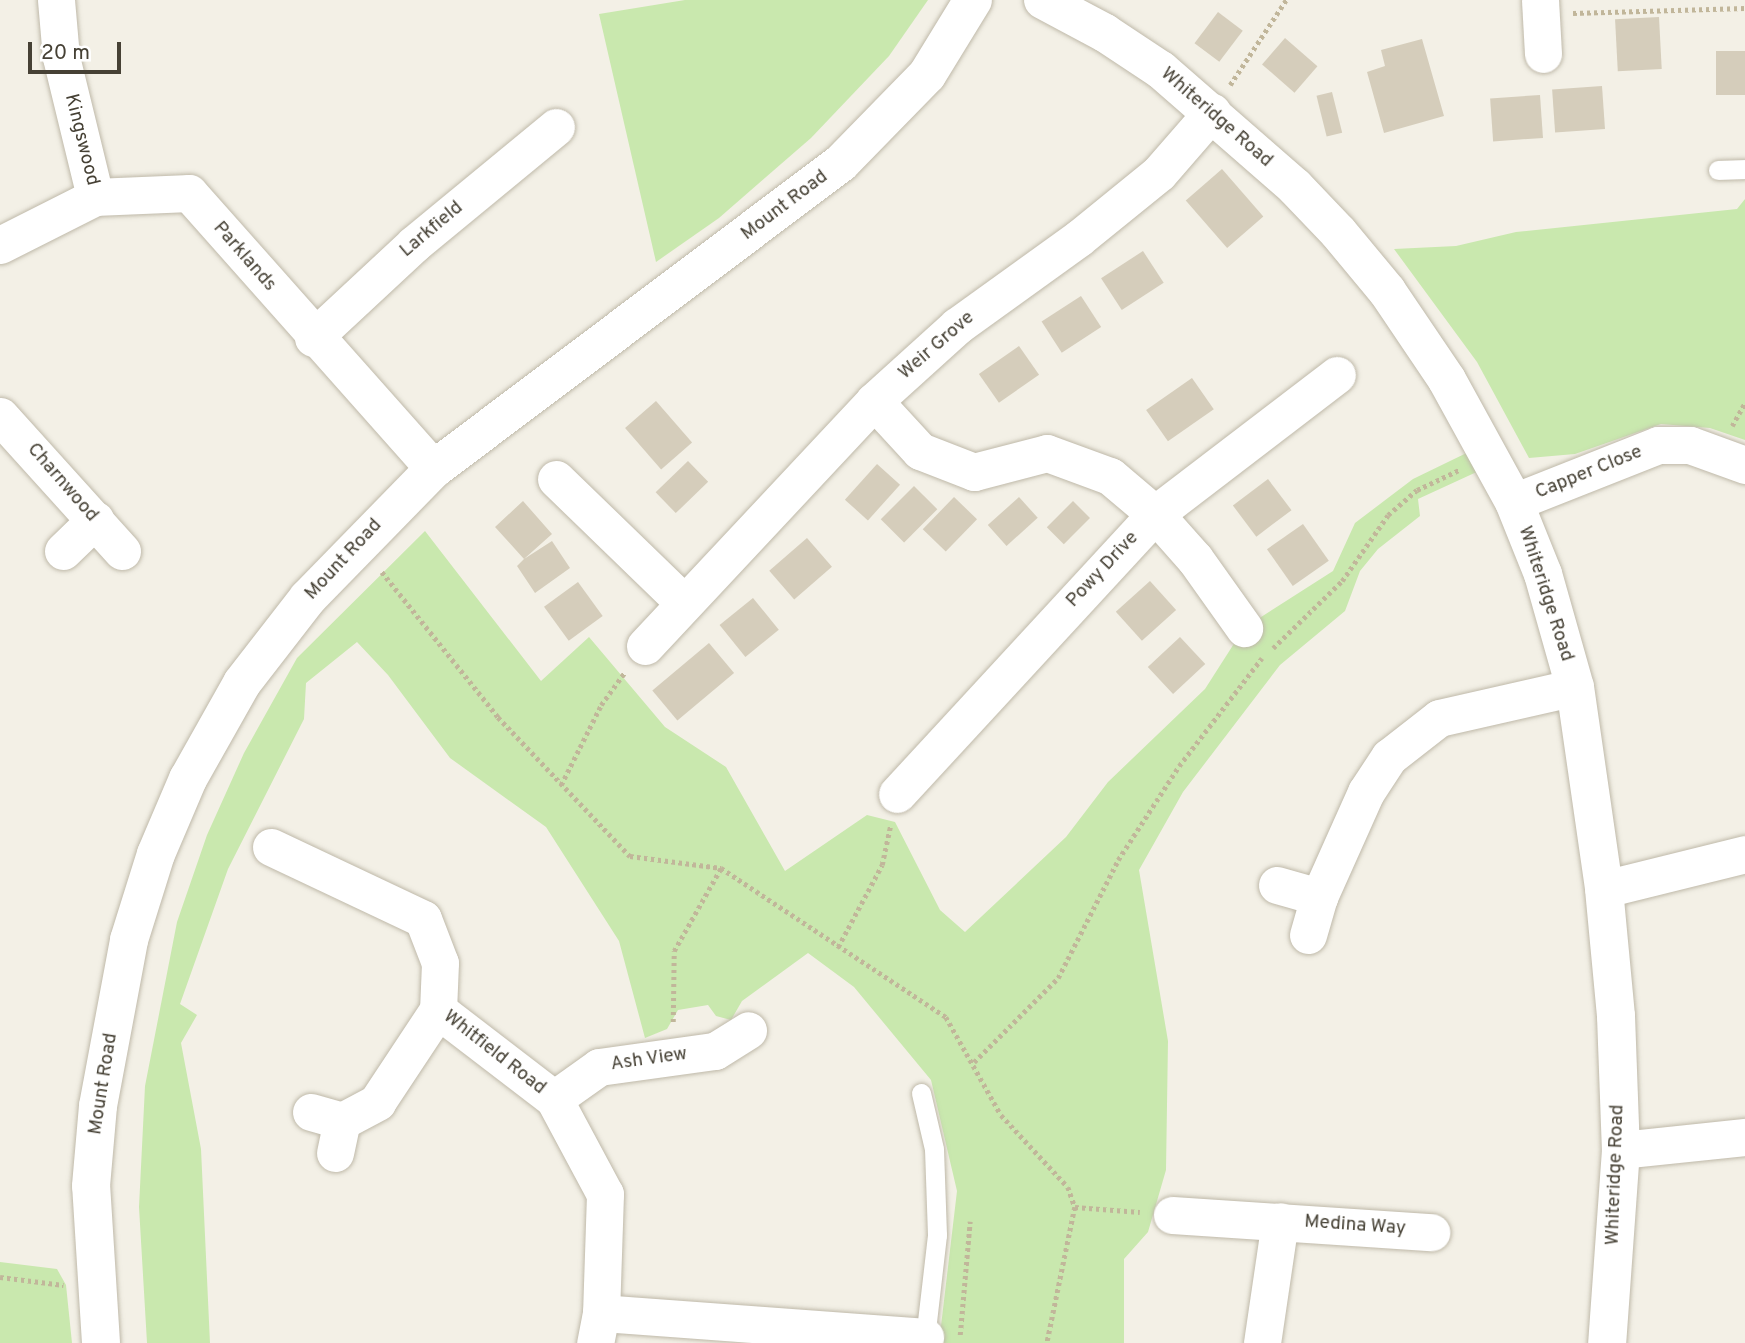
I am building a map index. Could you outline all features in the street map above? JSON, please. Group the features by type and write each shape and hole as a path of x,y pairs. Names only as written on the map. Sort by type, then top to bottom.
{"street":[{"name":"Kingswood","path":"56,0 61,57 95,197"},
{"name":"Mount Road","path":"101,1343 95,1289 91,1186 98,1106 129,940 156,854 188,779 242,683 308,598 434,469 841,163 927,75 973,0"},
{"name":"Whiteridge Road","path":"1043,0 1105,33 1212,112 1295,187 1387,291 1447,380 1514,502 1543,574 1575,687 1604,889 1616,1016 1621,1150 1607,1343"},
{"path":"1540,7 1543,54"},
{"name":"Weir Grove","path":"645,646 682,601 874,401 957,326 1079,238 1159,173 1212,112"},
{"name":"Larkfield","path":"313,338 414,244 556,127"},
{"name":"Parklands","path":"0,245 95,197 189,193 313,338 434,469"},
{"name":"Powy Drive","path":"897,794 1154,514 1338,375"},
{"path":"874,401 920,450 974,472 1047,453 1110,476 1154,514 1195,559 1244,628"},
{"name":"Charnwood","path":"0,416 122,551"},
{"name":"Capper Close","path":"1514,502 1658,445 1690,445 1745,464"},
{"path":"556,479 682,601"},
{"path":"63,551 95,520"},
{"path":"1308,935 1319,897 1366,792 1389,757 1440,718 1575,687"},
{"name":"Whitfield Road","path":"271,847 423,919 440,963 438,1010 554,1099 605,1194 598,1328"},
{"path":"1604,889 1745,854"},
{"path":"1277,885 1319,897"},
{"path":"329,1129 377,1102 438,1010"},
{"name":"Ash View","path":"554,1099 599,1067 715,1051 748,1030"},
{"path":"1621,1150 1745,1137"},
{"name":"Medina Way","path":"1172,1215 1431,1232"},
{"name":"Medina Way","path":"1262,1343 1280,1221"},
{"path":"598,1328 934,1336"}],"lane":[{"path":"1718,170 1745,169"},
{"path":"921,1093 934,1149 937,1235 934,1336"}],"path":[{"path":"1212,112 1286,0"},
{"path":"1540,7 1745,8"},
{"path":"974,1062 1058,978 1118,860 1179,766 1264,656 1342,581 1388,515 1417,490 1489,456"},
{"path":"370,578 379,569 498,717 630,856 721,868 946,1017 974,1062 1000,1115 1069,1187 1075,1207 1047,1343"},
{"path":"561,785 601,705 645,646"},
{"path":"838,947 882,865 897,794"},
{"path":"673,1057 674,951 721,868"},
{"path":"1075,1207 1172,1215"},
{"path":"934,1336 970,1221"},
{"path":"0,1277 95,1289"}],"green space":[{"path":"685,0 928,0 889,56 811,138 719,218 656,262 599,14"},
{"path":"1745,199 1745,440 1710,428 1661,424 1575,454 1529,458 1477,362 1394,249 1456,246 1516,232 1737,209"},
{"path":"1483,445 1494,464 1418,499 1420,516 1378,549 1360,571 1345,611 1280,665 1183,792 1139,870 1168,1041 1166,1170 1148,1232 1124,1259 1124,1343 939,1343 957,1191 931,1080 854,987 808,953 742,1001 731,1020 716,1016 708,1005 678,1010 667,1029 645,1038 619,941 546,827 450,758 388,675 357,642 306,683 304,719 228,869 180,1004 197,1015 181,1043 201,1149 210,1343 147,1343 139,1207 145,1086 177,922 207,835 244,753 297,658 425,531 541,681 589,637 665,727 726,767 785,871 867,815 895,822 940,910 965,932 1066,837 1108,782 1205,689 1244,628 1333,571 1355,523 1413,479"},
{"path":"0,1262 57,1269 66,1285 72,1343 0,1343"}],"building":[{"path":"1218,12 1243,31 1219,62 1195,43"},
{"path":"1659,17 1662,69 1618,71 1615,19"},
{"path":"1285,38 1317,66 1294,93 1262,64"},
{"path":"1422,39 1444,116 1384,133 1367,72 1385,66 1381,50"},
{"path":"1716,51 1745,51 1745,95 1716,95"},
{"path":"1602,86 1605,129 1555,132 1552,89"},
{"path":"1332,92 1342,133 1327,137 1316,96"},
{"path":"1540,95 1543,138 1493,141 1490,98"},
{"path":"1222,169 1263,217 1227,248 1186,200"},
{"path":"1143,251 1164,283 1122,310 1101,278"},
{"path":"1081,296 1101,327 1062,353 1042,322"},
{"path":"1019,346 1039,375 999,403 979,374"},
{"path":"1192,378 1214,409 1168,441 1146,410"},
{"path":"656,401 692,443 661,469 625,428"},
{"path":"688,461 708,482 676,513 656,492"},
{"path":"877,464 900,485 868,520 845,500"},
{"path":"1268,479 1291,510 1256,537 1233,505"},
{"path":"914,486 937,509 904,543 881,519"},
{"path":"954,497 977,519 946,552 923,529"},
{"path":"1019,497 1038,518 1007,546 988,525"},
{"path":"523,501 552,534 524,559 495,527"},
{"path":"1073,501 1090,518 1064,544 1047,527"},
{"path":"1303,524 1329,561 1293,586 1267,549"},
{"path":"807,538 832,567 794,599 769,571"},
{"path":"552,541 570,568 535,593 517,566"},
{"path":"1150,581 1176,610 1142,641 1116,612"},
{"path":"578,582 603,616 569,641 544,607"},
{"path":"753,598 779,630 745,657 720,625"},
{"path":"1180,637 1205,664 1173,694 1148,667"},
{"path":"709,643 734,673 677,720 652,691"}]}
